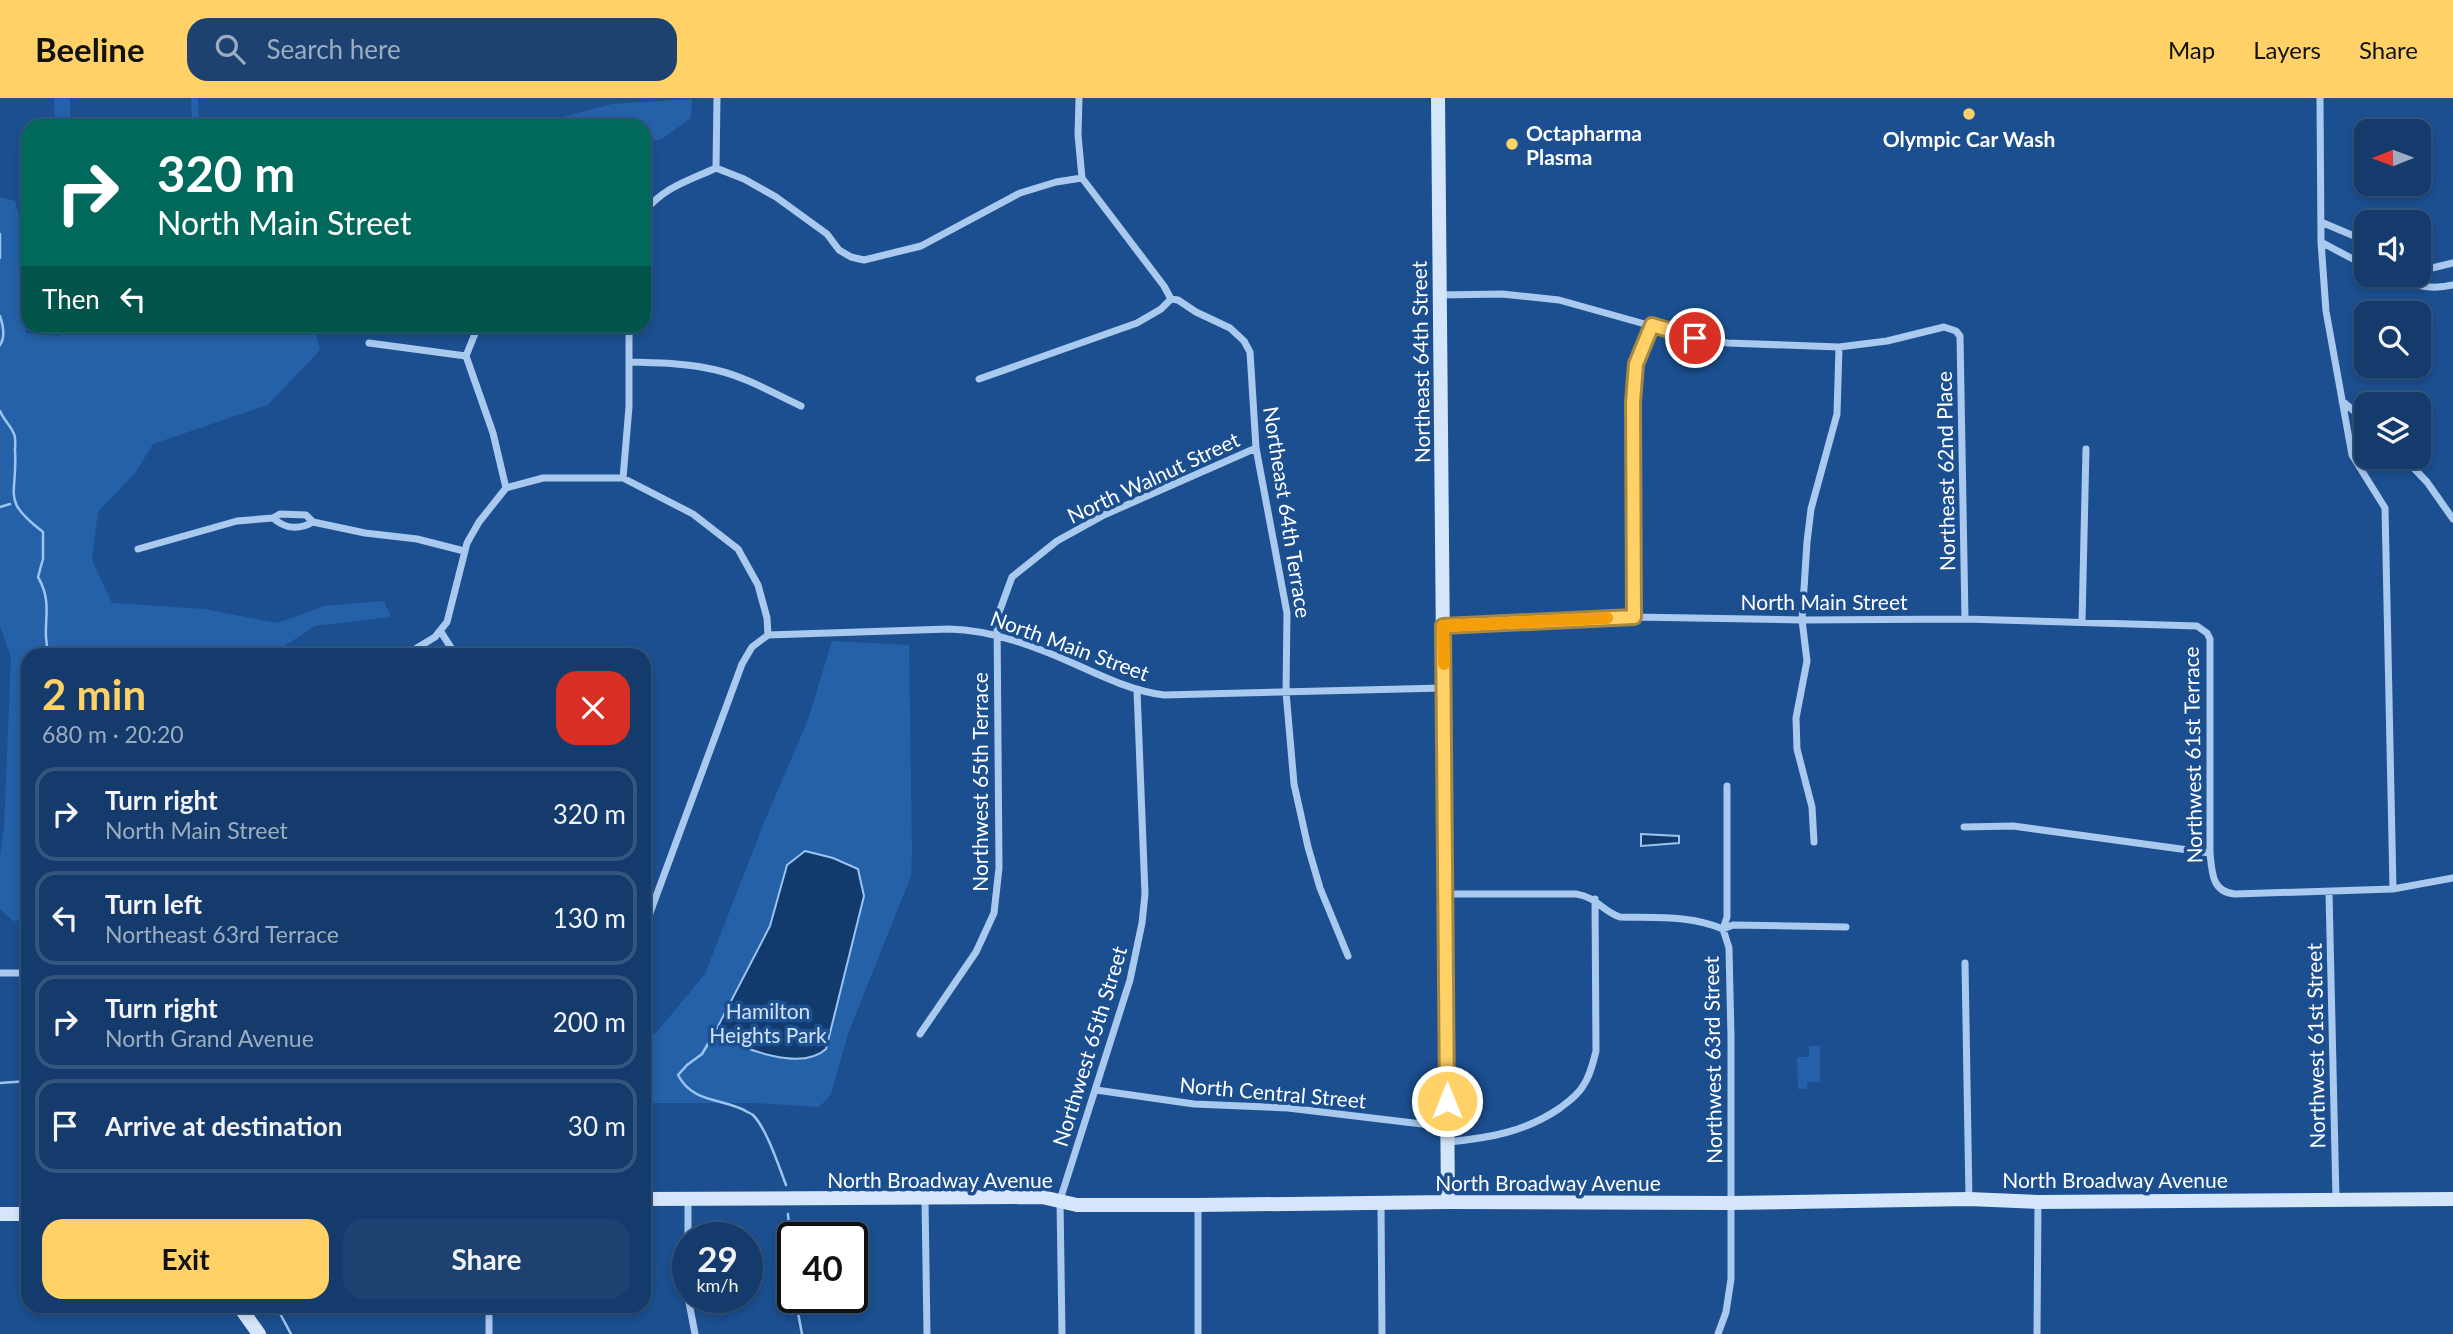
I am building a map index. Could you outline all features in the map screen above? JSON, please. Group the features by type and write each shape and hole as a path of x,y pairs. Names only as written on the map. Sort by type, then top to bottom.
{"street":[{"path":"716,168 717,98"},
{"path":"979,379 1137,323 1161,309 1171,299 1082,178 1078,135 1079,98"},
{"name":"Northeast 64th Street","path":"1438,98 1448,1202"},
{"path":"2320,98 2321,242 2326,311 2352,456 2385,508 2393,889"},
{"path":"651,205 669,188 716,168 744,179 776,197 827,234 839,250 850,257 864,260 921,246 1029,190 1082,178"},
{"path":"2321,222 2354,236"},
{"path":"2321,242 2354,260"},
{"path":"2431,268 2453,263"},
{"path":"2420,287 2453,285"},
{"path":"1440,295 1531,296 1587,306 1695,338 1728,343 1839,346 1837,414 1811,509 1801,620 1807,661 1796,718 1797,748 1812,807 1814,842"},
{"name":"Northeast 64th Terrace","path":"1171,299 1178,300 1230,328 1244,341 1250,352 1256,448 1287,612 1286,692 1290,752 1300,816 1320,888 1348,957"},
{"path":"1634,617 1635,377 1636,364 1652,325"},
{"name":"Northeast 62nd Place","path":"1839,346 1887,341 1950,327 1960,336 1965,619"},
{"path":"475,333 466,356 493,433 506,488"},
{"path":"623,478 628,417 629,333"},
{"path":"369,343 466,356"},
{"path":"629,362 717,370 801,406"},
{"path":"2342,401 2354,411"},
{"name":"North Walnut Street","path":"996,635 999,610 1012,577 1057,541 1128,504 1256,448"},
{"path":"2082,622 2086,449"},
{"path":"2415,469 2453,519"},
{"path":"416,648 441,632 450,616 464,551 479,522 506,488 543,478 623,478 693,514 738,549 758,585 768,635 752,647 744,658 651,910"},
{"path":"138,549 237,521 273,518 280,513 306,515 313,522 365,533 417,539 464,551"},
{"path":"273,518 282,526 304,527 313,522"},
{"name":"North Main Street","path":"1443,626 1634,617 1965,619 2197,626 2203,629"},
{"name":"North Main Street","path":"768,635 970,629 1054,654 1137,690 1164,695 1444,688"},
{"name":"Northwest 61st Terrace","path":"2203,629 2210,639 2210,853 2212,874 2217,887 2229,894 2329,892"},
{"path":"441,632 451,648"},
{"name":"Northwest 65th Terrace","path":"920,1034 976,952 993,913 999,868 996,635"},
{"name":"Northwest 65th Street","path":"1060,1200 1130,980 1142,923 1145,894 1137,690"},
{"name":"Northwest 63rd Street","path":"1718,1334 1730,1296 1732,1114 1729,948 1723,929 1727,917 1727,786"},
{"path":"1964,827 2013,826 2210,853"},
{"path":"2329,892 2393,889 2453,878"},
{"name":"Northwest 61st Street","path":"2329,892 2336,1200"},
{"path":"1446,894 1584,895 1595,899 1612,914 1620,917 1689,919 1723,929 1733,925 1846,926"},
{"path":"1448,1142 1485,1139 1518,1131 1558,1109 1583,1087 1596,1051 1595,899"},
{"path":"1965,962 1969,1199"},
{"path":"0,973 21,973"},
{"name":"North Central Street","path":"1096,1090 1194,1104 1288,1108 1448,1127"},
{"name":"North Broadway Avenue","path":"651,1199 1042,1197 1077,1205 1198,1205 1730,1203 1969,1199 2038,1202 2453,1199"},
{"path":"925,1199 927,1334"},
{"path":"688,1200 688,1222"},
{"path":"1060,1200 1062,1334"},
{"path":"2037,1334 2038,1202"},
{"path":"1381,1203 1382,1334"},
{"path":"1198,1205 1198,1334"},
{"path":"0,1214 21,1214"},
{"path":"244,1313 259,1334"},
{"path":"489,1313 489,1334"},
{"path":"691,1313 695,1334"}],"green space":[{"path":"54,98 70,98 70,119 55,119"},
{"path":"191,98 198,98 199,119 192,119"},
{"path":"692,99 691,118 662,139 651,141 651,119 555,119 612,104"},
{"path":"0,197 15,201 21,222 21,333 59,336 59,333 316,333 320,350 268,405 153,444 136,472 98,512 92,560 112,603 204,609 277,623 324,606 384,601 391,617 315,626 281,648 21,648 21,920 13,921 0,909 0,857 4,826 11,657 0,626"},
{"name":"Hamilton Heights Park","path":"832,641 909,645 911,876 848,1034 831,1095 819,1107 754,1103 651,1103 651,1035 656,1033 705,974 765,820 808,720"},
{"path":"1809,1046 1820,1046 1820,1082 1807,1082 1807,1089 1798,1089 1797,1057 1809,1057"}],"shaded area":[{"path":"1641,834 1679,836 1679,843 1641,846"},
{"path":"805,851 833,858 858,869 864,896 826,1049 815,1056 788,1058 743,1047 717,1036 715,1032 770,926 787,865"}],"waterway":[{"path":"0,234 0,258"},
{"path":"0,316 3,327 0,345"},
{"path":"0,411 15,437 16,504 43,532 43,559 38,577 46,597 48,648"},
{"path":"0,507 10,504"},
{"path":"715,1032 702,1054 678,1075 684,1084 698,1095 735,1106 753,1115 768,1139 786,1185"},
{"path":"0,1083 21,1082"},
{"path":"788,1214 789,1222"},
{"path":"280,1313 291,1334"},
{"path":"798,1313 802,1334"}],"slow traffic":[{"path":"1444,664 1443,626 1607,618"}],"place":[{"name":"Olympic Car Wash","path":"1969,114"},
{"name":"Octapharma Plasma","path":"1512,144"}],"route":[{"path":"1447,1101 1443,626 1634,617 1633,402 1636,364 1652,325 1695,338"}]}
